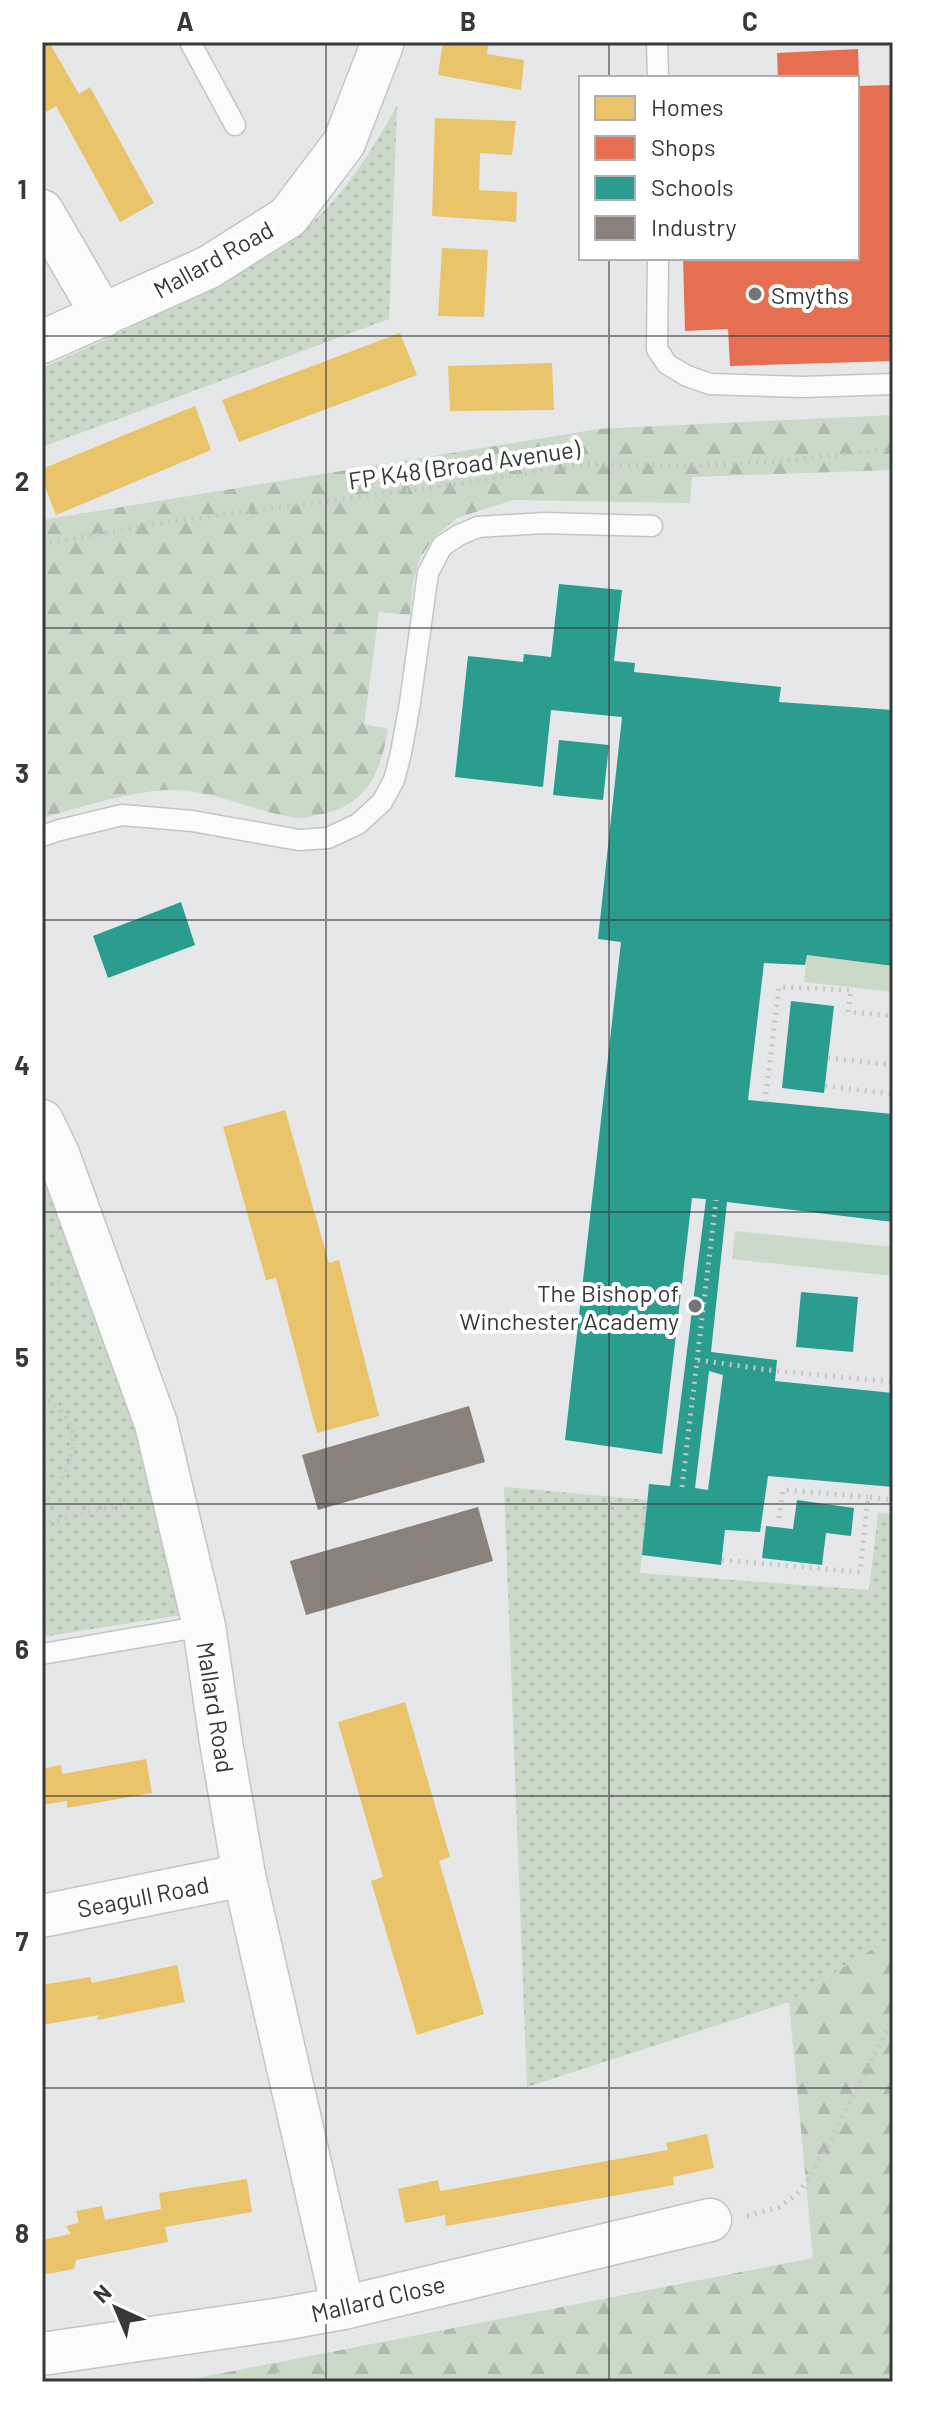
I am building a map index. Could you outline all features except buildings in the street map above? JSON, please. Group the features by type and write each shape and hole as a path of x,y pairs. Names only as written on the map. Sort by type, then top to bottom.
{"street":[{"name":"Mallard Road","path":"42,342 209,267 288,217 344,143 383,42"},
{"path":"42,211 103,316"},
{"name":"Mallard Road","path":"42,1121 58,1154 156,1424 204,1626 244,1875 343,2308"},
{"name":"Seagull Road","path":"42,1916 244,1875"},
{"name":"Mallard Close","path":"42,2354 343,2308 710,2220"}],"lane":[{"path":"190,42 235,125"},
{"path":"657,42 658,76"},
{"path":"658,260 657,349 667,364 687,376 710,384 803,387 893,384"},
{"path":"42,836 122,815 192,821 299,840 328,838 358,824 382,802 394,780 410,703 428,573 442,546 478,527 544,523 652,526"},
{"path":"42,1654 204,1626"}],"path":[{"name":"FP K48 (Broad Avenue)","path":"42,544 167,522 586,464 686,466 755,463 893,449"},
{"path":"765,1102 779,987 851,990 848,1012 893,1016"},
{"path":"828,1058 893,1065"},
{"path":"825,1086 893,1094"},
{"path":"682,1487 716,1200"},
{"path":"698,1360 893,1382"},
{"path":"42,1395 63,1412 72,1431 74,1455 63,1480 42,1506"},
{"path":"779,1518 783,1490 893,1500"},
{"path":"42,1525 172,1493"},
{"path":"722,1560 860,1572 868,1497"},
{"path":"710,2220 750,2216 779,2207 796,2195 814,2172 893,2018"}],"green space":[{"path":"397,106 389,319 42,447 42,368 176,304 300,233 346,186"},
{"path":"893,415 893,470 692,477 690,503 513,500 457,518 435,536 420,558 413,583 410,615 379,612 364,724 388,729 385,744 370,784 351,802 338,809 299,818 200,793 167,790 120,797 42,818 42,520 598,429"},
{"path":"807,955 893,966 893,992 804,982"},
{"path":"42,1121 200,1612 42,1637"},
{"path":"735,1231 893,1247 893,1276 732,1259"},
{"path":"504,1487 648,1500 640,1573 869,1590 878,1513 893,1514 893,1936 789,2002 527,2087"},
{"path":"893,1936 893,2382 177,2382 813,2258 789,2002"}],"place":[{"name":"Smyths","path":"755,294"},
{"name":"The Bishop of Winchester Academy","path":"695,1306"}]}
